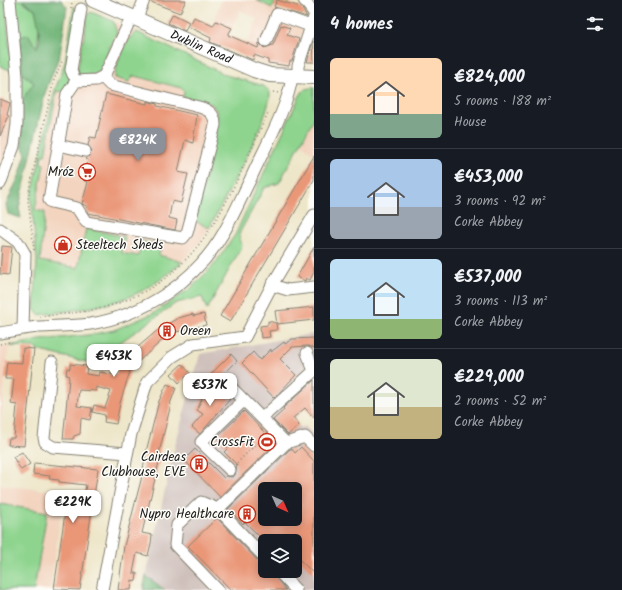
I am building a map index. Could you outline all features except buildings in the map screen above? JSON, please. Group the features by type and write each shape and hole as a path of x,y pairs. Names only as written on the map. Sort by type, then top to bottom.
{"main road":[{"name":"Dublin Road","path":"93,0 254,70 270,75 314,77"}],"street":[{"path":"0,184 14,146 17,124 17,76 10,0"},
{"path":"102,77 110,85 200,106 212,114 215,124 186,236 179,239 86,222 77,208 50,201 48,198 69,89 76,81 96,80 102,77 144,0"},
{"path":"304,0 314,13"},
{"path":"74,75 71,70 76,10"},
{"path":"0,333 23,329 73,326 109,320 154,302 175,288 212,252 225,232 278,117 295,77 311,28 278,14 266,41"},
{"path":"58,145 85,151"},
{"path":"102,590 127,453 144,389 152,376 172,357 193,344 245,337 272,285 314,215"},
{"path":"0,229 18,242 25,254 23,329"},
{"path":"272,285 288,290 314,287"},
{"path":"262,418 314,371 307,353"},
{"path":"52,362 44,438 45,442 53,447 127,453"},
{"path":"227,383 286,443"},
{"path":"230,470 201,442 244,400"},
{"path":"218,509 286,443 305,437 314,446"},
{"path":"218,590 175,545 177,525 201,502 218,509 258,551"},
{"path":"285,578 296,590"}],"path":[{"path":"72,2 76,10"},
{"path":"34,253 28,200 29,193 44,118 54,80 62,60"},
{"path":"230,470 272,429"}],"shaded area":[{"path":"221,0 256,0 306,22 290,70 241,57 258,19 240,10 222,49 205,41"},
{"path":"74,6 139,32 137,32 182,87 182,95 214,104 218,112 201,224 209,228 199,243 182,262 159,255 161,245 142,241 138,257 122,253 78,268 40,261 45,213 35,210 57,91 65,62"},
{"path":"0,99 12,103 11,139 0,166"},
{"path":"314,119 314,155 302,144"},
{"path":"311,334 314,335 314,390 299,407 303,410 293,419 301,428 305,426 314,436 314,590 165,590 146,576 173,453 200,354"},
{"path":"9,345 6,372 0,432 0,346"},
{"path":"0,485 64,492 50,590 0,590"}],"green space":[{"path":"0,0 5,0 12,71 0,66"},
{"path":"13,0 24,0 24,3 35,9 39,27 37,48 19,38 23,74 34,83 23,102 22,124 20,124"},
{"path":"24,0 61,0 67,7 60,54 45,93 19,208 21,218 8,214 6,205 20,174 26,154 22,146 21,107 26,94 34,83 23,74 19,38 28,34 37,48 40,39 35,9 24,2"},
{"path":"256,0 276,0 272,8"},
{"path":"276,0 291,0 288,5"},
{"path":"74,6 76,8 70,79 63,92 57,91 45,155 42,155 41,163 44,164 35,210 45,212 40,261 78,268 86,228 125,237 122,253 138,256 142,241 161,245 159,255 182,262 165,277 132,296 98,306 39,315 34,309 37,261 31,199 55,90 65,62"},
{"path":"91,12 113,21 117,32 99,72 94,75 80,75 77,71 88,14"},
{"path":"137,32 226,75 264,86 270,92 263,120 255,139 209,228 197,222 196,218 217,124 217,112 212,104 183,97 184,91 181,88 133,76 129,82 115,78 115,73 125,45 133,34"},
{"path":"314,87 314,119 279,183 264,188 239,234 242,246 207,310 202,297 176,303 91,363 40,351 34,347 9,346 40,340 88,335 114,330 154,313 191,288 214,265 235,235 301,93 306,89"},
{"path":"0,504 47,512 34,590 0,590"},
{"path":"146,576 165,590 143,590"}],"place":[{"name":"Mróz","path":"87,172"},
{"name":"Steeltech Sheds","path":"63,245"},
{"name":"Oreen","path":"167,331"},
{"name":"CrossFit","path":"267,442"},
{"name":"Cairdeas Clubhouse, EVE","path":"199,464"},
{"name":"Nypro Healthcare","path":"247,514"}]}
